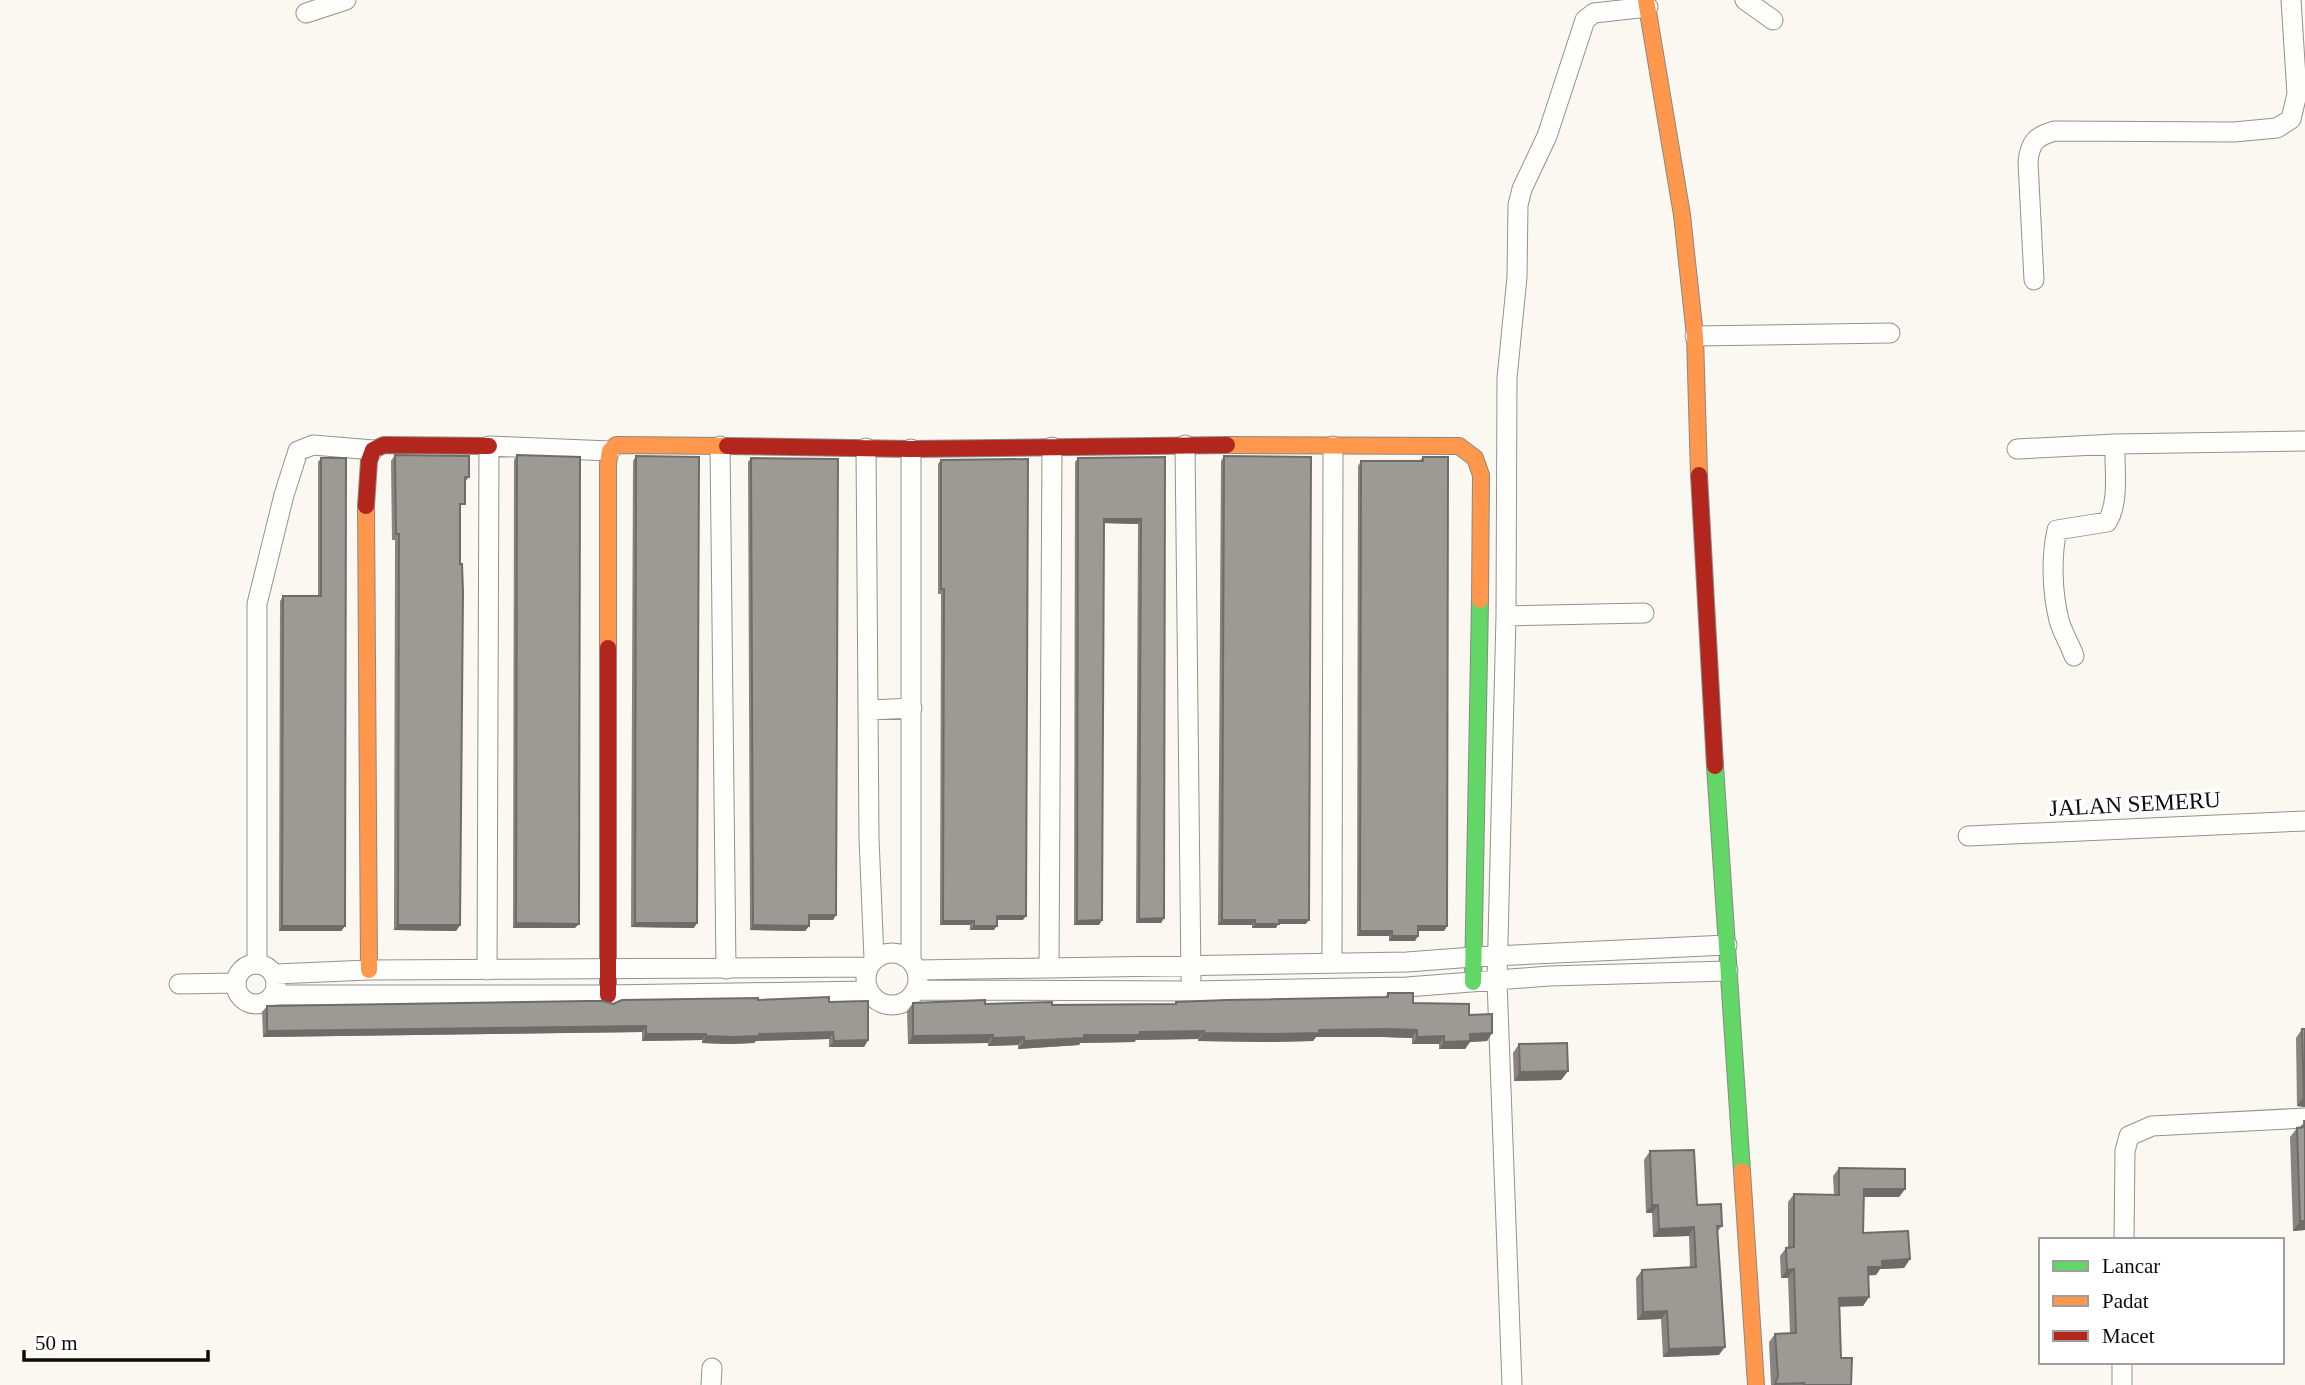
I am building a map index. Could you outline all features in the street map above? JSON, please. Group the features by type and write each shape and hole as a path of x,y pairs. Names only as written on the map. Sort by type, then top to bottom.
{"street":[{"path":"306,13 346,0"},
{"path":"1745,0 1773,20"},
{"path":"2034,280 2028,162 2030,145 2039,135 2055,131 2234,132 2277,128 2291,119 2297,94 2291,0"},
{"path":"1512,1385 1497,956 1506,616 1507,378 1517,277 1520,197 1547,136 1585,20 1594,13 1647,4 1682,215 1695,336 1701,524 1756,1385"},
{"path":"1695,336 1890,333"},
{"path":"2017,449 2115,444 2305,441"},
{"path":"2074,656 2059,621 2054,588 2057,530 2107,522 2114,501 2115,444"},
{"path":"257,963 257,604 265,565 298,451 313,445 373,450 384,445 610,451"},
{"path":"608,995 607,464 610,451 616,445 911,449 1185,445 1460,446 1475,458 1481,475 1473,982"},
{"path":"1185,445 1191,991"},
{"path":"487,970 489,446"},
{"path":"720,446 726,969"},
{"path":"1332,962 1333,446"},
{"path":"1049,967 1052,447"},
{"path":"866,448 870,710 869,991 876,1000 887,1005 899,1005 909,999 916,990 911,449"},
{"path":"369,970 366,489 373,450"},
{"path":"1506,616 1644,612"},
{"path":"870,710 912,708"},
{"name":"JALAN SEMERU","path":"1968,836 2305,821"},
{"path":"275,974 369,970 726,969 871,963 883,954 893,952 903,955 914,965 1049,967 1408,962 1727,945"},
{"path":"1656,949 1657,974"},
{"path":"1549,953 1549,976"},
{"path":"257,963 268,966 275,974 277,985 274,995 266,1002 256,1004 245,1001 238,993 235,983 239,972 247,965 257,963"},
{"path":"916,990 1191,991 1407,987 1549,976 1728,971"},
{"path":"179,984 235,983"},
{"path":"274,995 608,995 869,991"},
{"path":"2124,1238 2125,1151 2129,1136 2152,1126 2305,1118"},
{"path":"2122,1364 2122,1385"}],"building":[{"path":"395,455 469,456 469,477 465,477 465,504 460,504 463,592 460,925 398,925 399,534 396,534"},
{"path":"517,455 580,457 579,924 516,923"},
{"path":"636,456 699,457 697,923 635,923"},
{"path":"1224,456 1311,457 1309,920 1279,920 1279,924 1255,924 1255,920 1222,920"},
{"path":"1165,457 1164,918 1139,919 1141,519 1104,519 1102,920 1077,921 1078,458"},
{"path":"1423,457 1448,457 1447,926 1418,926 1418,936 1392,936 1392,931 1360,931 1361,461 1423,461"},
{"path":"321,458 346,458 345,926 282,926 283,596 321,596"},
{"path":"751,458 838,459 836,915 809,915 809,926 753,925"},
{"path":"1028,459 1026,916 997,916 997,926 974,926 974,921 943,921 944,589 941,589 941,460"},
{"path":"1388,993 1413,993 1413,1003 1469,1004 1469,1015 1492,1014 1492,1033 1470,1034 1470,1041 1444,1042 1444,1036 1417,1037 1417,1030 1389,1029 1273,1034 1140,1032 1140,1035 1084,1035 1084,1038 1024,1041 1024,1037 993,1038 993,1035 913,1036 913,1003 985,1000 985,1004 1176,1004 1227,1000 1388,997"},
{"path":"829,997 829,1002 868,1001 868,1040 834,1041 833,1032 733,1037 646,1034 646,1026 267,1031 267,1006 588,1001 613,1004 622,1000"},
{"path":"2302,1029 2305,1029 2305,1097 2304,1097"},
{"path":"1567,1043 1568,1071 1520,1072 1519,1044"},
{"path":"2305,1127 2305,1221 2300,1221 2297,1128"},
{"path":"1694,1150 1697,1205 1721,1204 1722,1226 1717,1226 1725,1347 1669,1349 1667,1311 1643,1312 1642,1270 1696,1267 1694,1227 1659,1229 1658,1205 1652,1205 1650,1151"},
{"path":"1839,1168 1905,1169 1905,1189 1864,1189 1863,1233 1908,1231 1910,1259 1882,1261 1882,1267 1868,1267 1869,1297 1839,1298 1841,1358 1852,1358 1851,1385 1775,1384 1778,1376 1775,1334 1796,1333 1794,1269 1787,1270 1786,1248 1794,1247 1794,1194 1839,1195"}],"traffic: fast":[{"path":"1473,982 1480,600"},
{"path":"1715,766 1742,1171"}],"traffic: slow":[{"path":"1646,0 1682,215 1695,336 1699,475"},
{"path":"608,648 610,451 616,445 727,446"},
{"path":"1227,445 1459,446 1475,458 1481,475 1480,600"},
{"path":"366,506 369,970"},
{"path":"1742,1171 1756,1385"}],"traffic: jam":[{"path":"366,506 369,461 373,450 384,445 489,446"},
{"path":"727,446 911,449 1227,445"},
{"path":"1699,475 1715,766"},
{"path":"608,648 608,995"}]}
